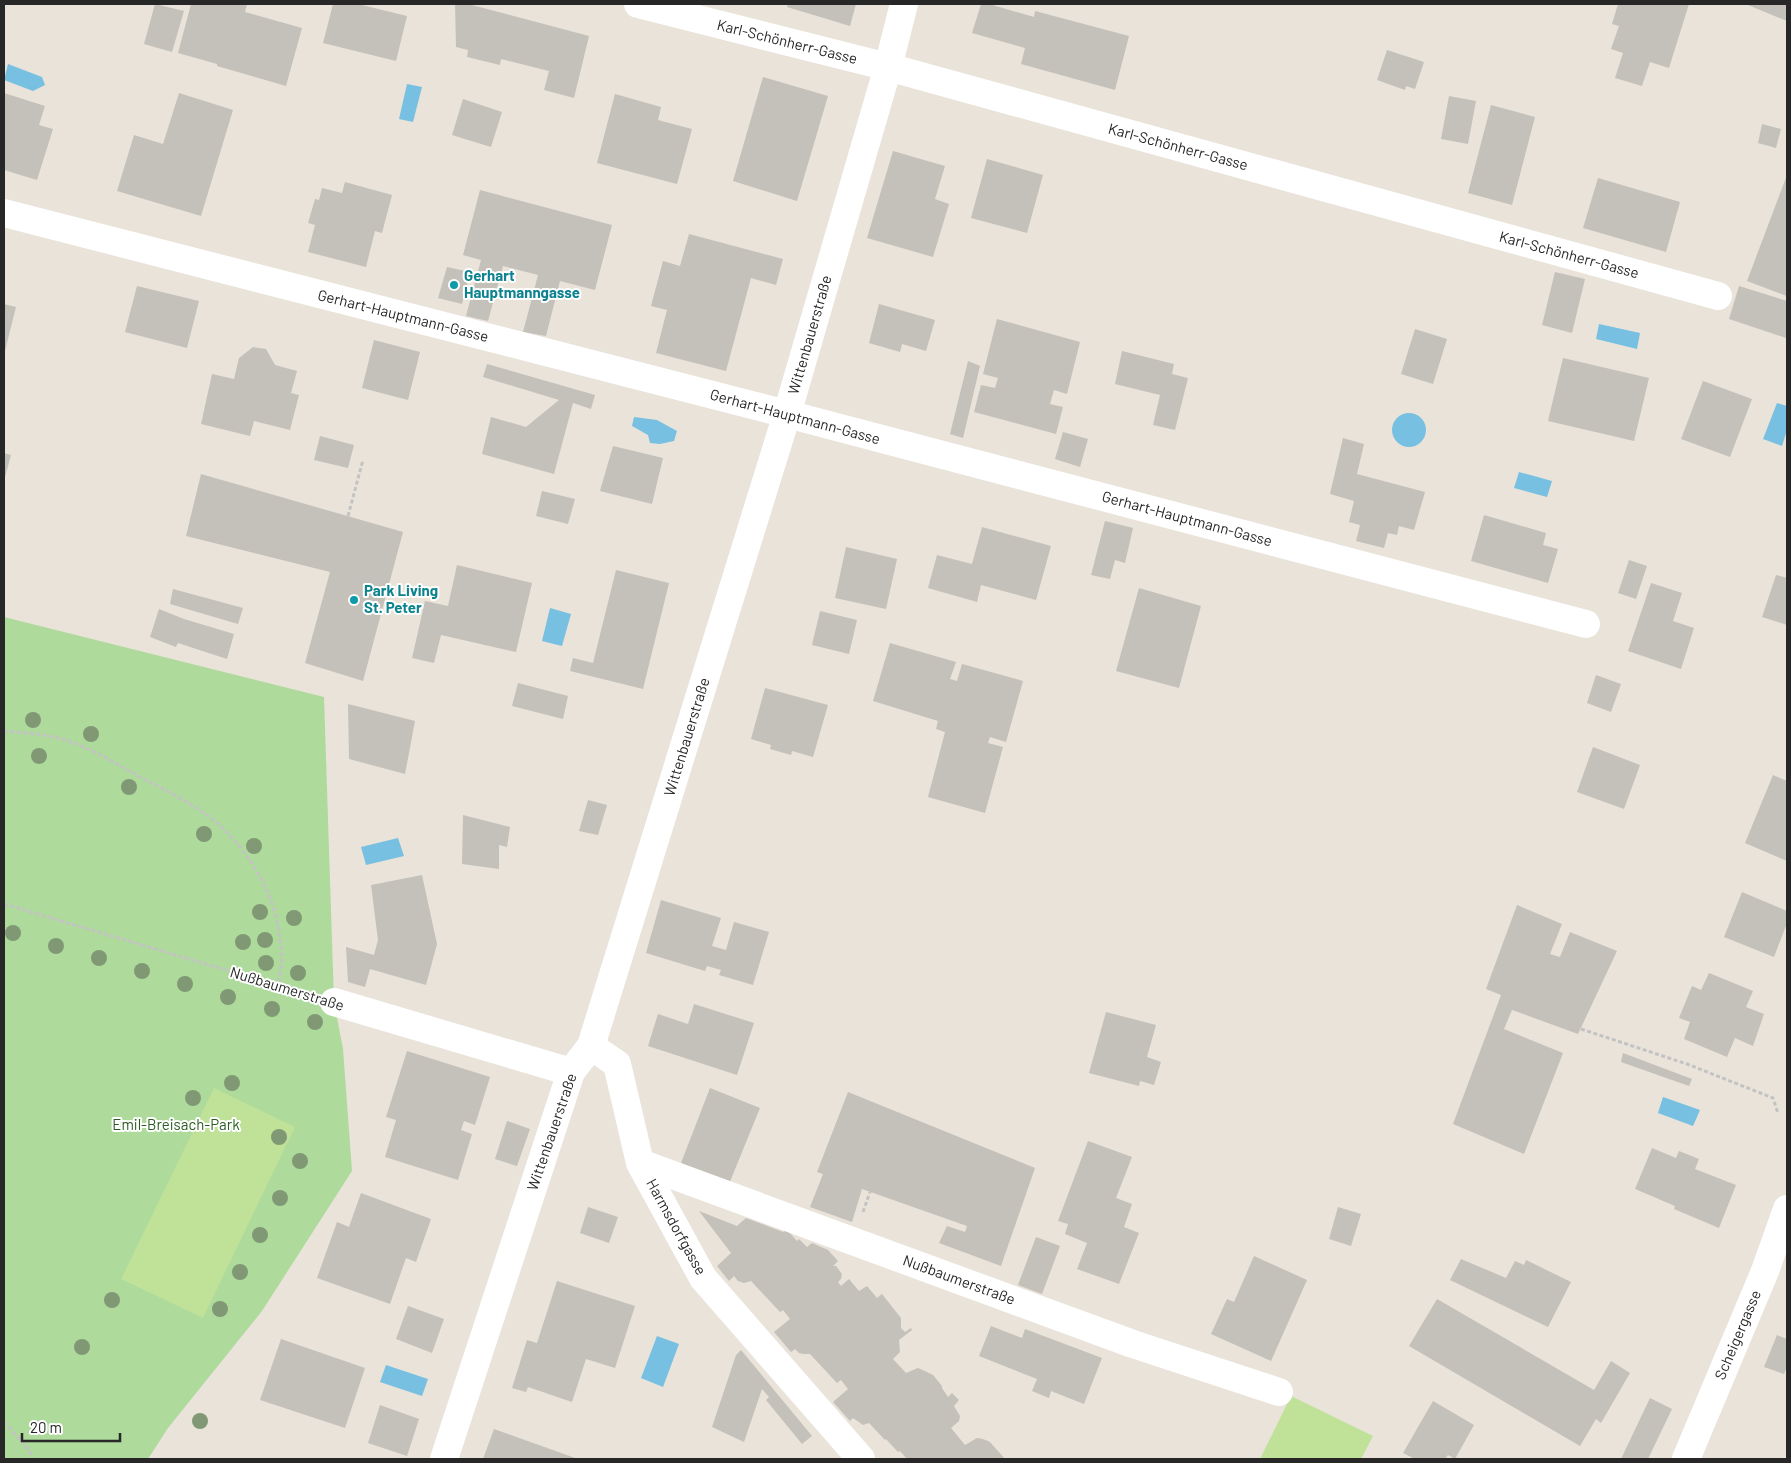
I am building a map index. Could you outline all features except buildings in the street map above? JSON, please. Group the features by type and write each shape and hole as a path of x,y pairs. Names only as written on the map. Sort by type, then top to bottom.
{"street":[{"name":"Karl-Schönherr-Gasse","path":"638,4 888,67 1718,296"},
{"name":"Wittenbauerstraße","path":"444,1459 571,1072 591,1046 787,414 888,67 904,4"},
{"name":"Gerhart-Hauptmann-Gasse","path":"4,213 787,414 1586,624"},
{"name":"Nußbaumerstraße","path":"334,1002 571,1072"},
{"name":"Harmsdorfgasse","path":"591,1046 618,1064 640,1163 703,1278 861,1459"},
{"name":"Nußbaumerstraße","path":"640,1163 1124,1341 1278,1392"},
{"name":"Scheigergasse","path":"1686,1459 1765,1271 1787,1210"}],"path":[{"path":"348,516 363,460"},
{"path":"4,731 38,734 70,742 116,763 211,818 243,850 263,882 276,918 282,951 280,976 277,986"},
{"name":"Nußbaumerstraße","path":"4,904 334,1002"},
{"path":"1581,1029 1687,1064 1773,1098 1778,1113"},
{"path":"4,1422 30,1450 32,1459"}],"green space":[{"name":"Emil-Breisach-Park","path":"4,617 324,697 334,1002 343,1049 352,1171 262,1311 168,1428 148,1459 4,1459"},
{"path":"214,1088 295,1127 203,1318 121,1279"},
{"path":"1291,1396 1373,1436 1361,1459 1260,1459"}],"water":[{"path":"8,64 42,77 45,85 33,91 4,80"},
{"path":"407,84 422,87 413,122 399,119"},
{"path":"1599,324 1640,333 1637,349 1596,339"},
{"path":"1777,403 1787,406 1787,430 1782,446 1763,439"},
{"path":"1409,413 1416,414 1421,418 1425,423 1425,437 1421,442 1416,446 1409,447 1402,446 1397,442 1393,437 1392,430 1393,423 1397,418 1402,414"},
{"path":"634,417 657,420 677,431 674,441 660,444 650,443 648,435 632,426"},
{"path":"1519,472 1552,481 1547,497 1514,488"},
{"path":"550,608 571,614 562,646 542,641"},
{"path":"398,838 404,856 366,865 361,847"},
{"path":"1663,1097 1700,1110 1693,1126 1658,1113"},
{"path":"657,1336 679,1344 663,1387 641,1378"},
{"path":"386,1365 428,1379 422,1396 380,1382"}],"place":[{"name":"Gerhart Hauptmanngasse","path":"454,285"},
{"name":"Park Living St. Peter","path":"354,600"}]}
